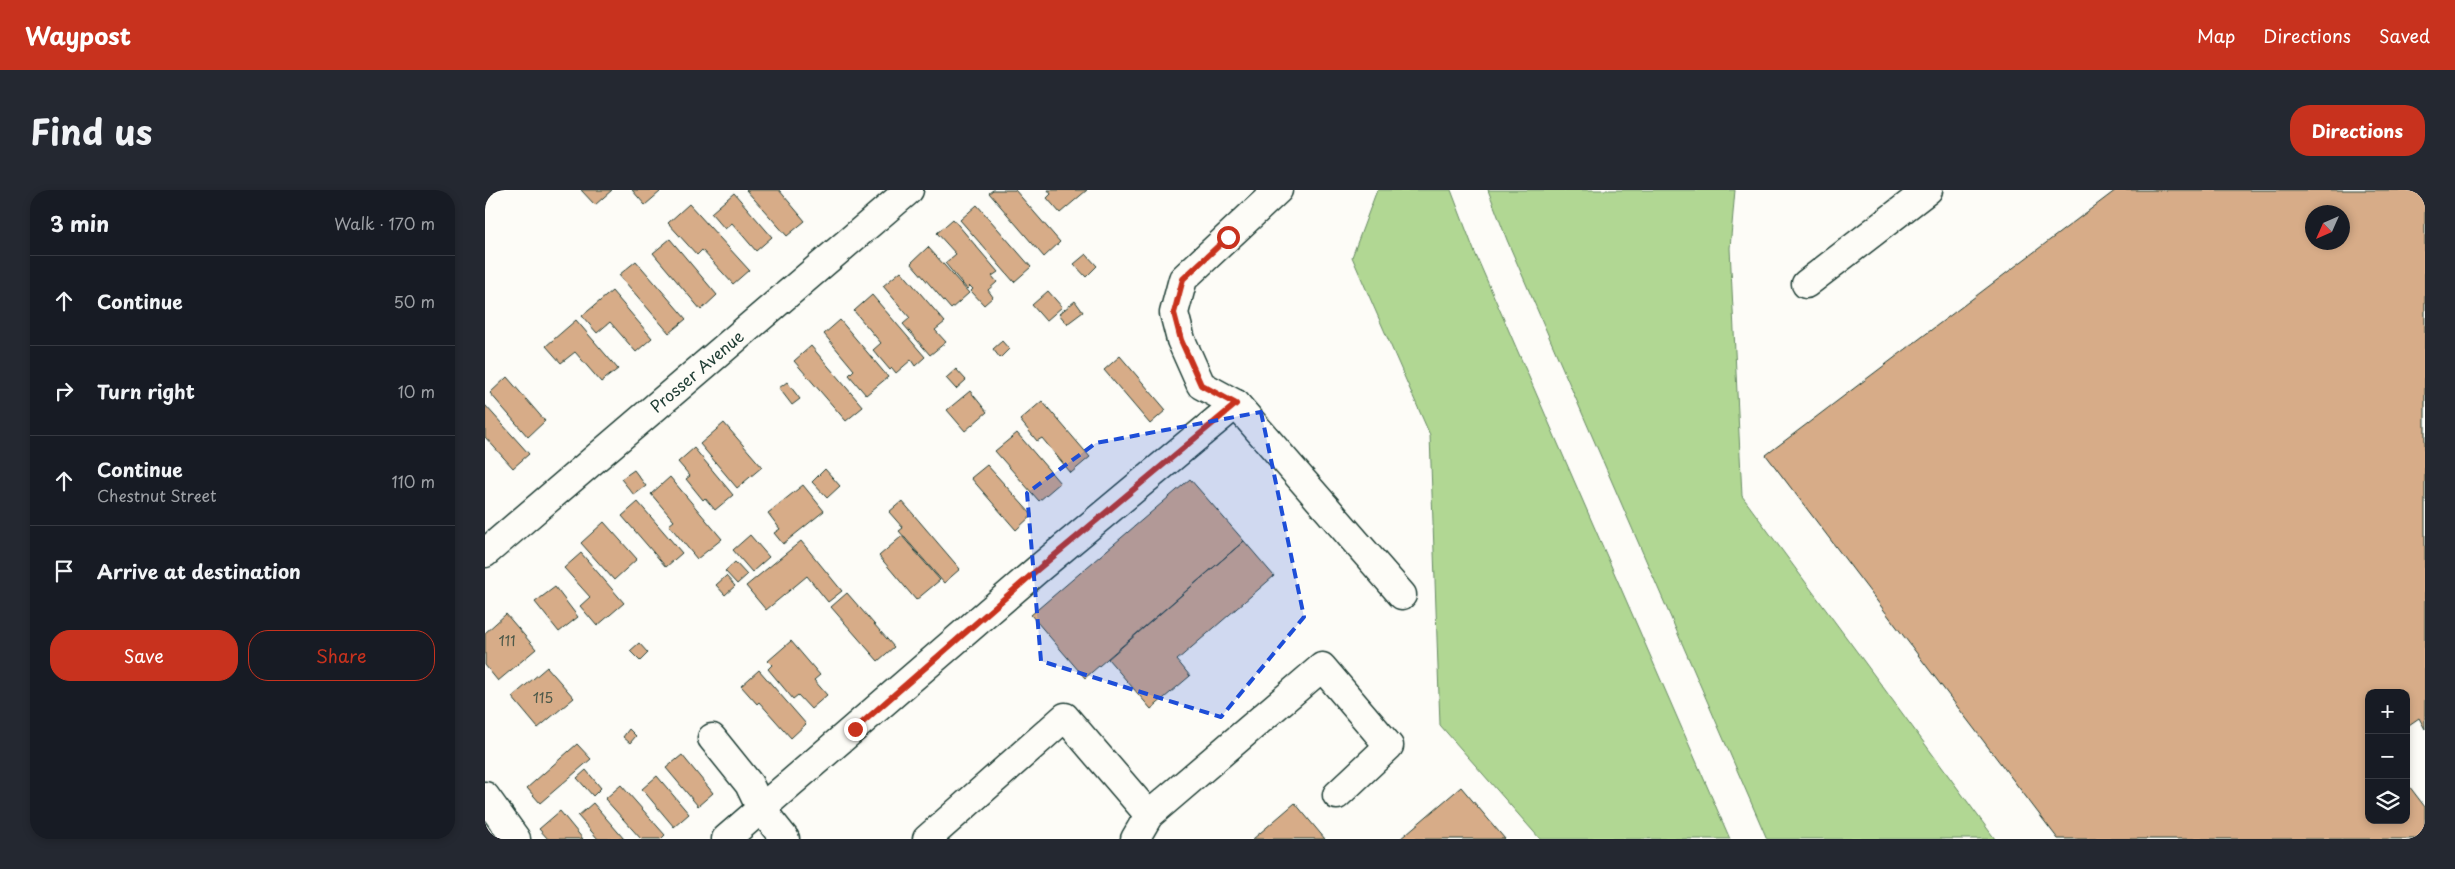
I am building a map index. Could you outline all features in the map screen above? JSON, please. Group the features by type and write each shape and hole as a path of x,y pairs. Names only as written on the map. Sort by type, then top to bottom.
{"street":[{"name":"Prosser Avenue","path":"485,553 909,190"},
{"path":"1278,190 1183,279 1174,313 1181,340 1201,385 1236,404 1402,595"},
{"path":"1806,284 1928,190"},
{"path":"726,839 1037,570 1236,404"},
{"path":"1135,839 1149,815 1322,667 1389,746 1337,795"},
{"path":"927,839 1065,717 1149,815"},
{"path":"712,738 749,784 761,809 785,839"},
{"path":"485,796 516,839"}],"highlighted area":[{"path":"1261,412 1304,617 1221,717 1041,661 1027,493 1096,443"}],"green space":[{"path":"1377,190 1451,190 1475,253 1730,839 1540,839 1440,725 1430,435 1352,257"},
{"path":"1488,190 1735,190 1730,248 1742,496 1995,839 1767,839 1507,240"}],"building":[{"path":"581,190 612,190 595,205"},
{"path":"632,190 658,190 660,192 645,205"},
{"path":"746,190 779,190 805,221 787,236"},
{"path":"993,190 1015,190 1060,242 1044,257 989,193"},
{"path":"1048,190 1087,190 1060,213 1047,198 1051,194"},
{"path":"2116,190 2425,190 2425,729 2419,718 2410,724 2410,689 2365,689 2365,824 2410,824 2410,787 2425,807 2425,839 2058,839 1766,455"},
{"path":"734,193 772,237 756,251 732,223 725,229 711,213"},
{"path":"689,204 749,270 733,284 702,250 697,255 668,223"},
{"path":"977,205 1031,267 1014,282 960,220"},
{"path":"953,219 998,272 992,276 997,282 988,290 993,297 984,305 971,291 973,289 970,286 967,289 945,263 956,254 937,233"},
{"path":"670,239 717,295 701,310 653,253"},
{"path":"928,247 969,293 951,309 911,263"},
{"path":"1086,254 1097,266 1086,277 1074,264"},
{"path":"636,261 686,319 669,333 619,275"},
{"path":"901,271 945,322 935,330 946,342 930,355 903,324 910,318 883,286"},
{"path":"612,291 652,338 636,352 610,322 597,333 582,316"},
{"path":"1048,291 1062,307 1046,321 1032,305"},
{"path":"872,295 925,357 915,366 911,360 896,373 892,368 890,370 873,350 881,343 854,311"},
{"path":"1075,301 1083,312 1067,324 1059,314"},
{"path":"576,320 618,369 601,382 575,352 561,363 546,346"},
{"path":"840,320 888,377 866,395 849,375 854,370 824,334"},
{"path":"1002,341 1009,349 1000,358 993,349"},
{"path":"811,346 863,407 846,421 794,361"},
{"path":"1120,356 1166,410 1150,424 1104,370"},
{"path":"956,369 966,380 956,389 946,378"},
{"path":"507,377 545,421 528,437 490,393"},
{"path":"787,382 800,399 792,405 779,388"},
{"path":"970,391 987,412 965,431 947,410"},
{"path":"1042,401 1090,457 1071,473 1042,438 1037,441 1020,420"},
{"path":"485,405 529,454 513,468 485,437"},
{"path":"724,423 762,467 737,488 700,444"},
{"path":"1017,433 1060,483 1039,501 995,451"},
{"path":"694,448 733,495 715,510 705,498 703,500 686,479 690,476 678,462"},
{"path":"987,465 1032,515 1016,530 971,478"},
{"path":"825,469 840,486 827,498 812,482"},
{"path":"634,470 646,486 634,495 621,479"},
{"path":"670,477 722,539 697,559 669,525 674,521 651,494"},
{"path":"1190,479 1244,541 1085,678 1031,615"},
{"path":"803,485 824,511 783,544 774,533 780,529 768,513"},
{"path":"902,501 960,569 944,583 899,531 903,528 889,512"},
{"path":"638,502 682,553 666,567 622,516"},
{"path":"604,522 637,559 614,580 581,543"},
{"path":"750,535 769,557 752,572 733,550"},
{"path":"902,536 940,580 916,600 879,556"},
{"path":"801,541 842,591 828,602 807,576 766,610 746,586"},
{"path":"1244,541 1274,576 1177,660 1190,676 1151,709 1108,659"},
{"path":"581,553 624,603 597,626 580,606 590,597 564,568"},
{"path":"735,562 747,575 737,584 725,571"},
{"path":"726,576 735,586 725,595 716,585"},
{"path":"555,587 578,617 559,632 535,602"},
{"path":"847,593 894,647 878,661 831,607"},
{"path":"506,614 536,649 498,681 485,665 485,633"},
{"path":"791,641 820,675 814,680 827,695 811,709 798,695 793,699 768,669 772,665 768,661"},
{"path":"639,643 648,653 640,661 630,651"},
{"path":"547,667 574,698 538,728 512,697"},
{"path":"759,670 806,724 791,738 759,702 757,704 741,686"},
{"path":"629,729 636,736 630,743 623,737"},
{"path":"577,744 591,759 540,803 527,788"},
{"path":"682,755 713,793 698,806 666,768"},
{"path":"586,770 601,788 593,796 577,778"},
{"path":"657,776 689,814 674,827 642,789"},
{"path":"621,785 665,835 661,839 641,839 605,799"},
{"path":"1461,787 1505,839 1400,839"},
{"path":"593,803 624,839 598,839 578,816"},
{"path":"1295,803 1325,839 1253,839"},
{"path":"560,811 583,839 548,839 539,829"}],"route":[{"path":"855,729 1037,570 1236,404 1201,385 1181,340 1174,313 1183,279 1228,237"}]}
